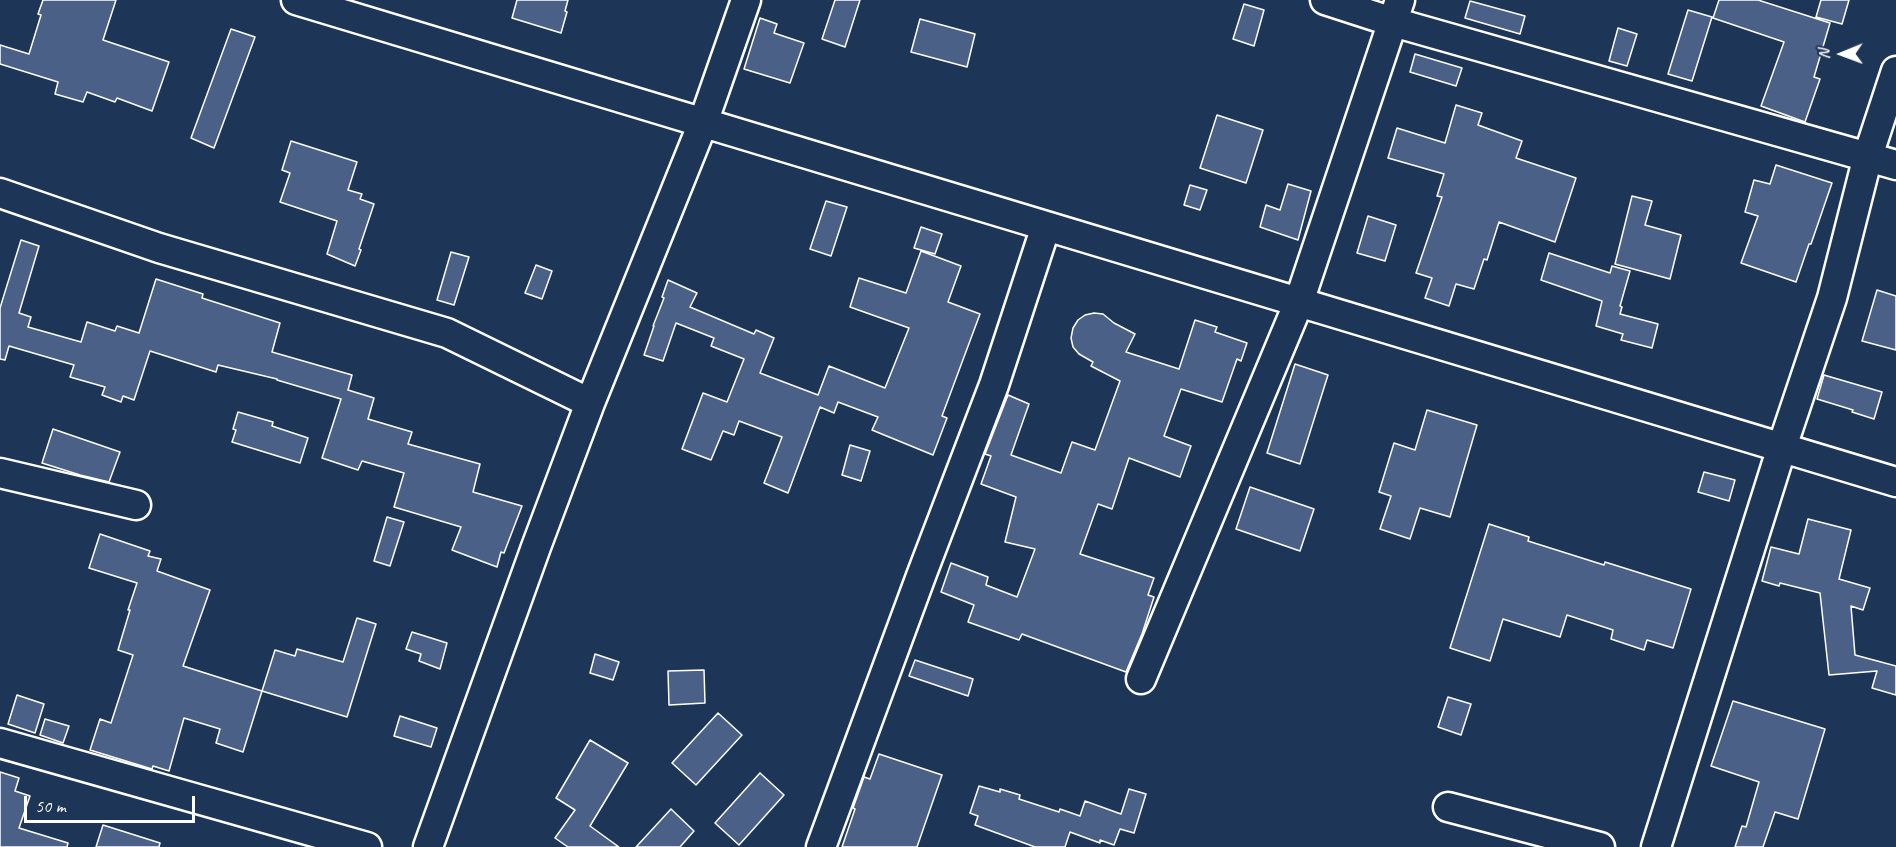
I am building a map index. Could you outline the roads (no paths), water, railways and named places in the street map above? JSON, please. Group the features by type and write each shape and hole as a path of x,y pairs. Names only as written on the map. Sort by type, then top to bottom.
{"street":[{"path":"296,0 1896,482"},
{"path":"439,844 532,558 590,403 703,123 746,0"},
{"path":"1325,0 1396,11 1896,165"},
{"path":"1141,679 1299,302 1396,11"},
{"path":"1656,847 1782,447 1832,298 1868,156 1896,71"},
{"path":"0,193 159,248 447,333 590,403"},
{"path":"821,847 994,385 1046,226"},
{"path":"0,473 136,505"},
{"path":"0,743 367,847"},
{"path":"1448,807 1600,847"}]}
